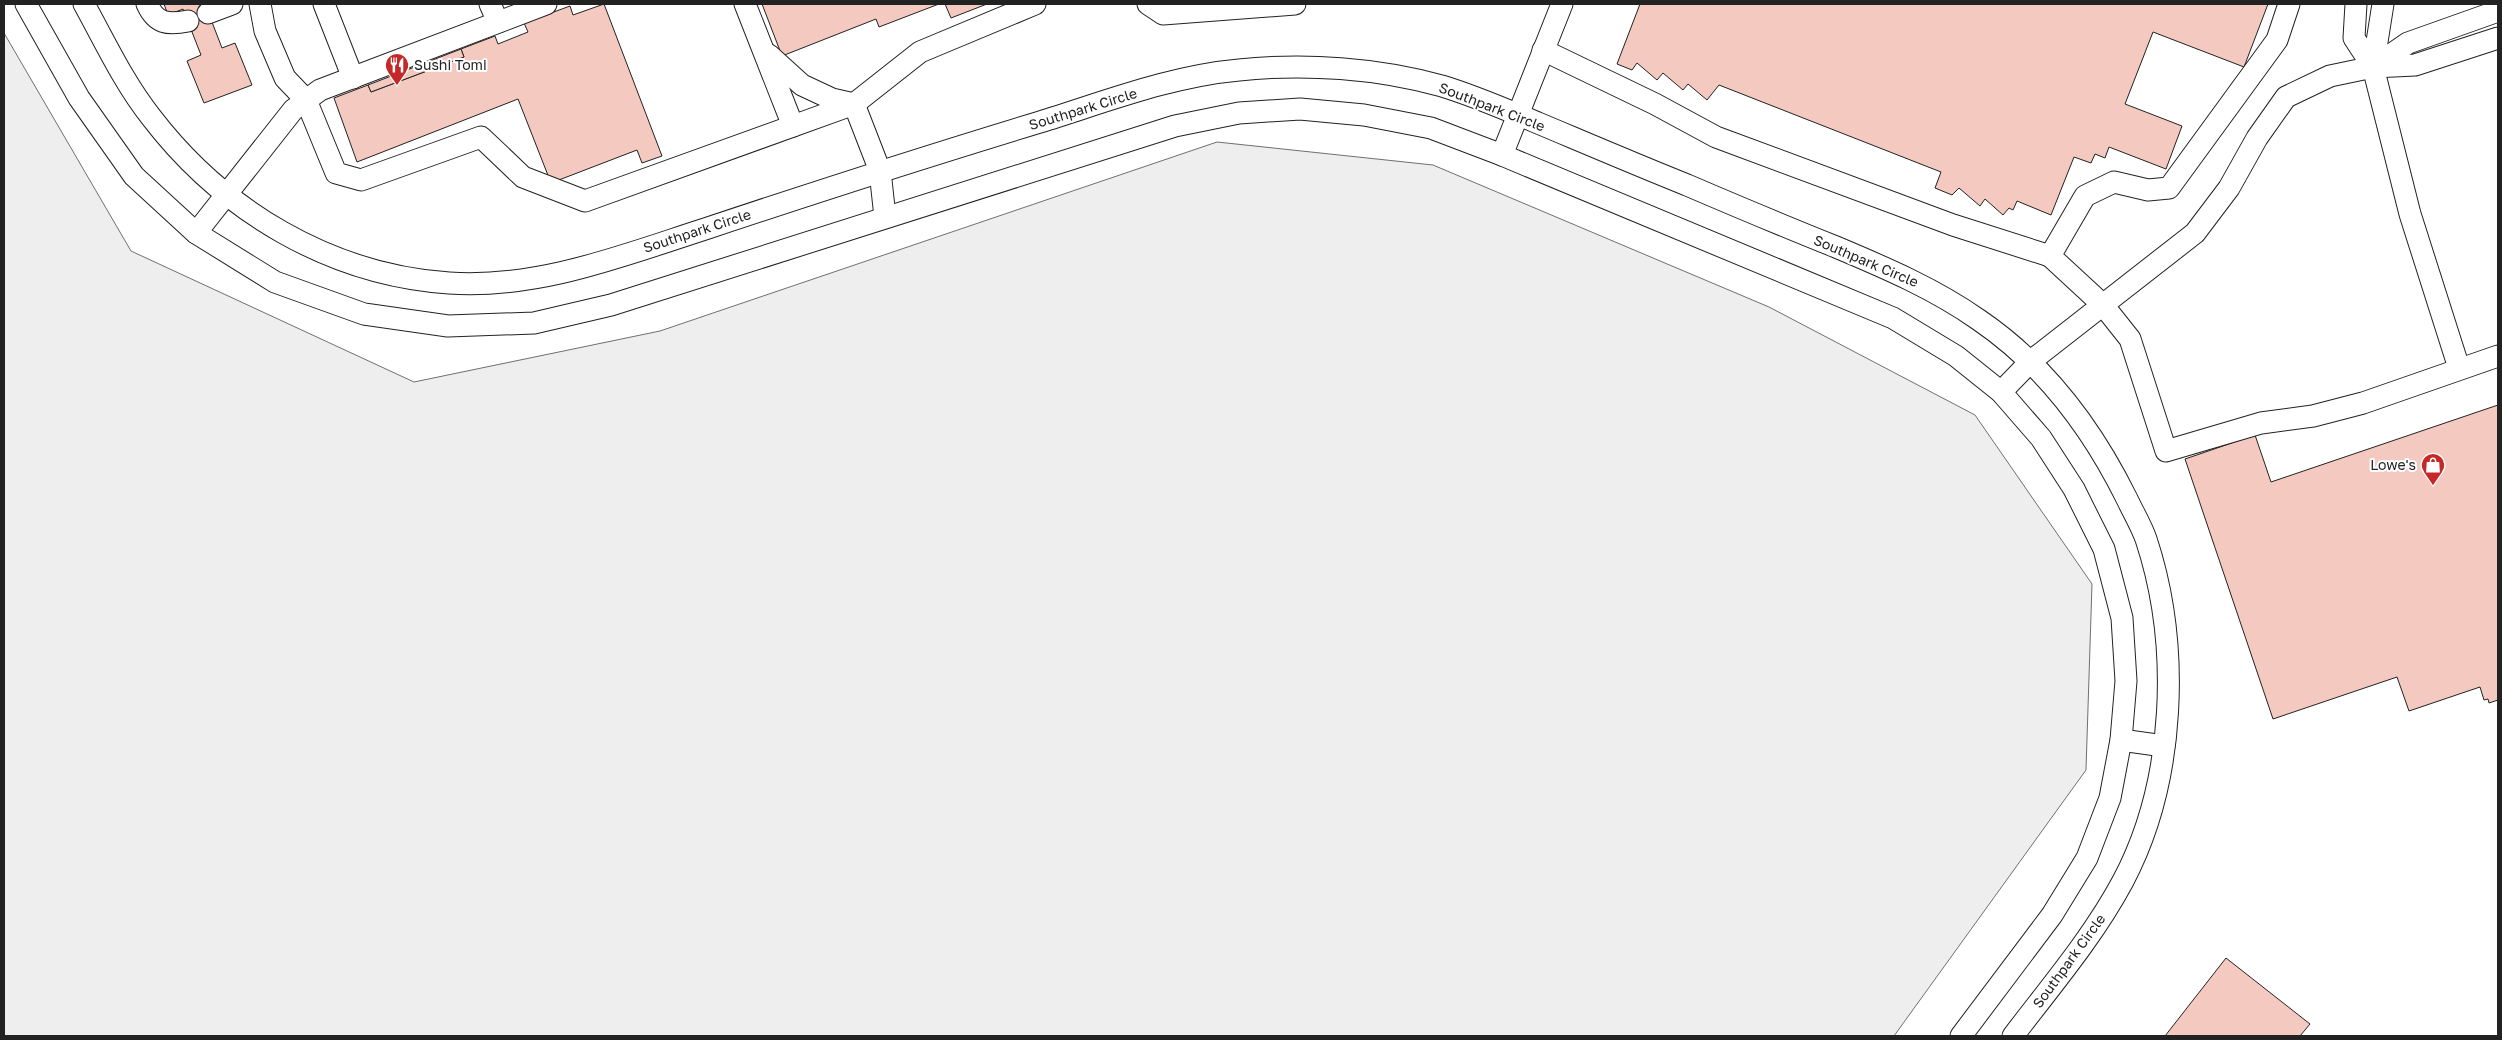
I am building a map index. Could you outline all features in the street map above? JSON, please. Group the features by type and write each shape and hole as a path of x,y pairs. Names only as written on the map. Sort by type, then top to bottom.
{"street":[{"path":"26,4 79,98 134,176 196,233 275,282 364,314 448,326 534,323 611,305 1175,126 1238,112 1300,109 1364,115 1431,128 1502,155 1894,318 1956,356 2001,392 2041,438 2074,489 2104,549 2122,618 2126,681 2121,740 2110,798 2087,858 2052,915 1961,1036"},
{"name":"Southpark Circle","path":"84,4 146,112 180,152 226,195 298,243 374,272 450,283 519,281 599,264 880,171 1164,84 1233,70 1301,66 1370,72 1442,86 1518,115 1913,280 1981,321 2031,361 2075,411 2111,467 2144,534 2164,611 2169,682 2164,746 2152,810 2125,878 2087,940 2013,1036"},
{"path":"147,4 151,13 160,21 169,25 188,21"},
{"path":"208,13 232,4"},
{"path":"260,4 265,31 285,78 306,100 336,173 361,180 481,137 523,177 585,201 854,104 920,52 1034,4"},
{"path":"324,4 353,78"},
{"path":"196,233 294,110 320,90 353,78 494,13 546,4"},
{"path":"745,4 766,52 794,126"},
{"path":"1148,4 1163,14 1295,4"},
{"path":"1502,155 1562,4"},
{"path":"2050,256 2085,196 2114,182 2148,190 2168,188 2277,40 2289,4"},
{"path":"2356,4 2354,38 2373,67 2408,206 2459,368"},
{"path":"2373,67 2383,4"},
{"path":"2373,67 2408,43 2498,10"},
{"path":"2001,392 2031,361 2195,233 2230,188 2257,138 2286,97 2330,76 2373,67 2415,65 2498,38"},
{"path":"1543,50 1655,104 1716,137 1953,225 2050,256 2103,305 2130,339 2166,451 2261,423 2313,416 2363,403 2498,356"},
{"path":"766,52 802,85 832,99 854,104"},
{"path":"854,104 880,171 886,217"},
{"path":"2121,740 2164,746"}],"shaded area":[{"path":"4,33 131,251 414,382 660,331 1217,142 1433,165 1769,307 1975,415 2092,584 2086,770 1894,1036 4,1036"}],"building":[{"path":"164,4 205,4 222,48 235,43 252,85 204,103 187,61 201,55 183,9 168,15"},
{"path":"604,4 662,156 642,163 637,150 551,183 518,99 357,162 334,98 368,85 371,92 464,57 461,49 495,36 498,44 528,32 524,23 570,6 573,15"},
{"path":"762,4 939,4 879,27 876,19 782,56"},
{"path":"945,4 987,4 951,18"},
{"path":"1640,4 2268,4 2244,67 2153,32 2125,104 2182,126 2166,169 2109,147 2105,158 2095,154 2091,163 2074,157 2051,215 2017,201 2013,210 2009,208 2003,215 1985,199 1980,206 1959,188 1952,195 1935,188 1941,172 1719,85 1707,100 1688,84 1683,90 1663,73 1657,80 1637,63 1632,70 1617,64"},
{"path":"461,49 464,57 371,92 368,85"},
{"path":"2498,405 2498,700 2489,703 2488,699 2484,700 2480,687 2409,711 2397,677 2273,719 2185,459 2255,435 2271,482"},
{"path":"2226,958 2310,1024 2300,1036 2165,1036"}],"place":[{"name":"Sushi Tomi","path":"397,86"},
{"name":"Lowe's","path":"2433,486"}]}
